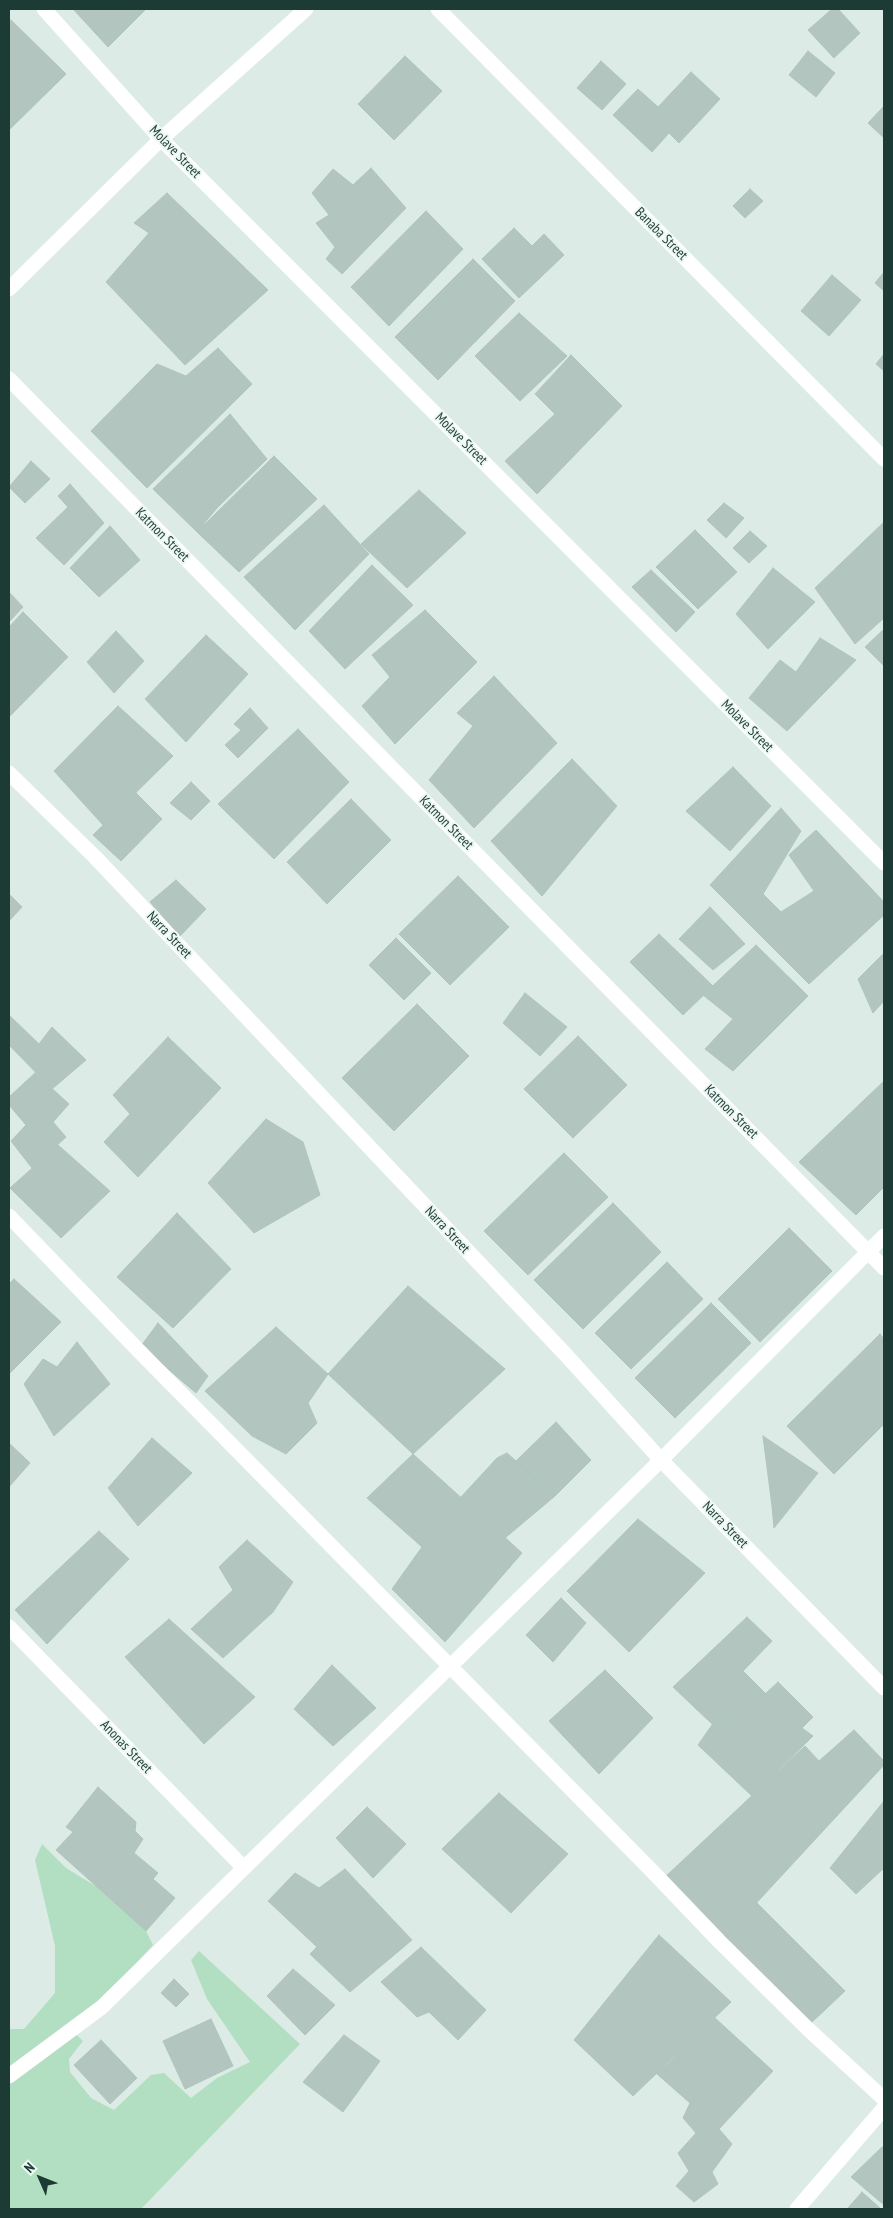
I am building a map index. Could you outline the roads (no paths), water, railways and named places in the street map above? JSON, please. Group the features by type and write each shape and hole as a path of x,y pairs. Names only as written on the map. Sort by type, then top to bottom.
{"street":[{"name":"Molave Street","path":"44,9 161,140 884,863"},
{"path":"9,289 161,140 306,9"},
{"name":"Banaba Street","path":"438,9 884,459"},
{"name":"Katmon Street","path":"9,379 884,1268"},
{"name":"Narra Street","path":"9,773 95,857 566,1355 661,1460 884,1688"},
{"path":"9,1216 719,1942 808,2029 884,2099"},
{"path":"9,2076 102,2007 661,1460 884,1236"},
{"name":"Anonas Street","path":"9,1628 244,1868"},
{"path":"797,2209 884,2108"}]}
